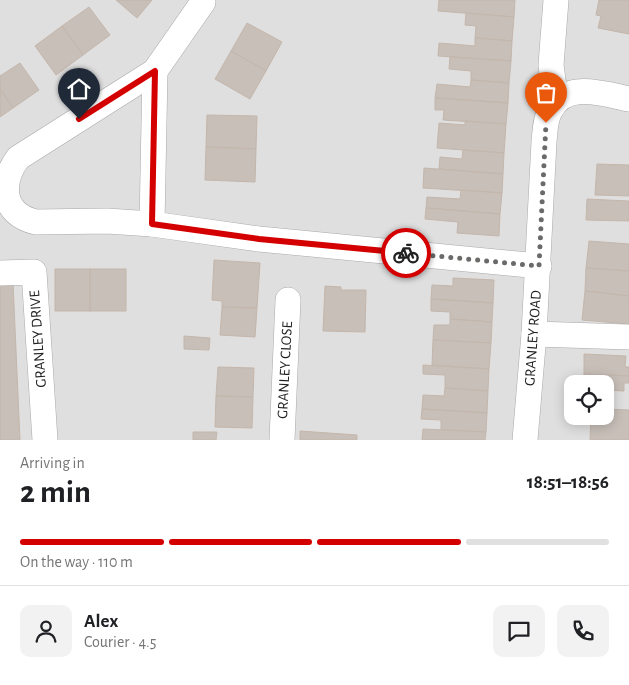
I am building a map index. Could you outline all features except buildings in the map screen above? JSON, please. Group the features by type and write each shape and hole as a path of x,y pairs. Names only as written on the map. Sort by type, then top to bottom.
{"street":[{"name":"GRANLEY ROAD","path":"525,440 539,266 544,142 549,111 556,102 551,65 556,0"},
{"path":"203,2 155,71 18,158 5,174 2,185 8,206 15,214 25,220 36,222 107,221 152,224 259,239 539,266"},
{"path":"152,224 155,71"},
{"path":"556,102 573,92 588,91 629,99"},
{"name":"GRANLEY DRIVE","path":"0,273 34,272 45,440"},
{"name":"GRANLEY CLOSE","path":"282,440 288,300"},
{"path":"534,334 629,337"}],"shaded area":[{"path":"0,0 629,0 629,440 0,440"}],"way so far":[{"path":"406,253 539,266 546,123"}],"route":[{"path":"79,119 155,71 152,146 152,224 259,239 406,253"}]}
